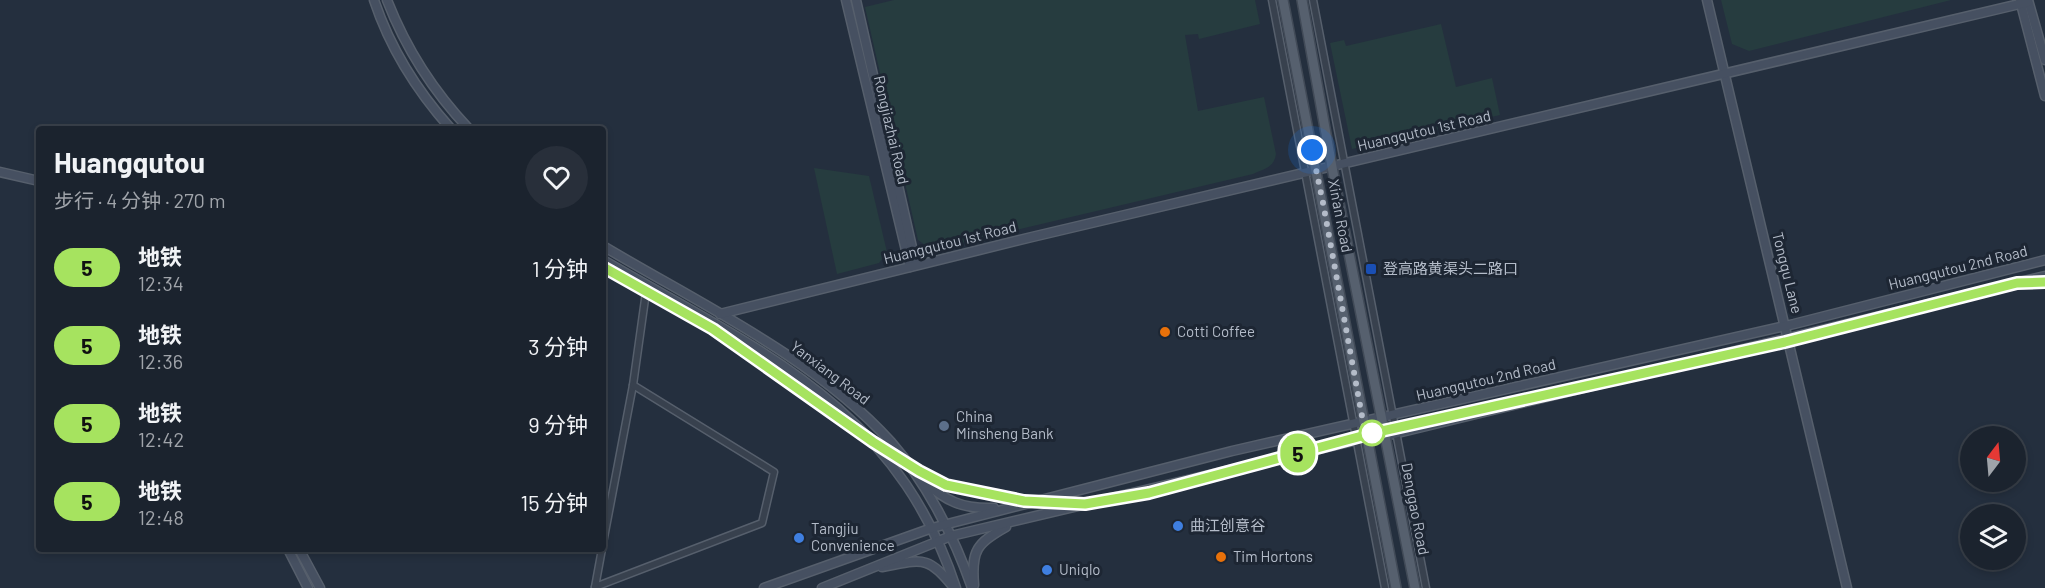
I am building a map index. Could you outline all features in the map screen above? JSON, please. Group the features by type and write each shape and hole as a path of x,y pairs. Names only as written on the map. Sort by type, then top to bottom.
{"main road":[{"path":"374,0 382,24 402,63 449,126"},
{"path":"387,0 402,36 417,63 464,126"},
{"name":"Rongjiazhai Road","path":"846,0 913,266"},
{"name":"Rongjiazhai Road","path":"856,0 913,266"},
{"name":"Xin'an Road","path":"1283,0 1363,421 1361,439"},
{"name":"Xin'an Road","path":"1302,0 1385,436"},
{"name":"Tongqu Lane","path":"1707,0 1847,588"},
{"path":"2024,1 2045,60"},
{"path":"2024,1 2045,96"},
{"name":"Huangqutou 1st Road","path":"720,314 2024,1"},
{"path":"0,172 36,180"},
{"name":"Yanxiang Road","path":"606,248 720,314 808,370 839,394 889,441 911,470 951,536 973,588"},
{"name":"Huangqutou 2nd Road","path":"764,588 932,528 1009,508 1232,451 1786,326 2045,260"},
{"name":"Yanxiang Road","path":"606,262 749,344 792,372 859,426 889,460 922,507 938,541 955,588"},
{"name":"Huangqutou 2nd Road","path":"873,568 951,536 1361,439 1385,436 2045,276"},
{"name":"Denggao Road","path":"1385,436 1415,588"},
{"path":"1361,439 1396,588"},
{"path":"911,470 950,501 974,508 1009,508"},
{"path":"973,588 972,563 979,546 985,538 1018,521"},
{"path":"290,552 308,588"},
{"path":"301,552 320,588"},
{"path":"822,588 873,568 913,561 925,562 936,567 955,588"}],"street":[{"path":"1272,0 1353,423 1361,439 1385,588"},
{"path":"1313,0 1426,588"},
{"path":"606,527 633,385 647,285"},
{"path":"595,587 762,523 774,472 633,385"},
{"path":"595,587 601,552"}],"green space":[{"path":"894,0 1255,0 1260,24 1199,39 1198,34 1185,35 1198,111 1264,97 1276,154 1275,159 1268,167 1253,174 932,250 918,240 865,7"},
{"path":"1721,0 1951,0 1749,51 1732,44"},
{"path":"1441,24 1456,87 1492,78 1500,115 1352,149 1330,43 1344,40 1346,46"},
{"path":"814,168 869,176 887,252 879,263 837,274"}],"metro line":[{"name":"5","path":"606,269 713,329 873,442 946,485 1024,501 1085,504 1149,493 1373,433 1785,342 2017,283 2045,282"}],"place":[{"name":"登高路黄渠头二路口","path":"1371,269"},
{"name":"Cotti Coffee","path":"1165,332"},
{"name":"China Minsheng Bank","path":"944,426"},
{"name":"曲江创意谷","path":"1178,526"},
{"name":"Tangjiu Convenience","path":"799,538"},
{"name":"Tim Hortons","path":"1221,557"},
{"name":"Uniqlo","path":"1047,570"}],"route":[{"path":"1312,150 1366,438 1372,433"}]}
